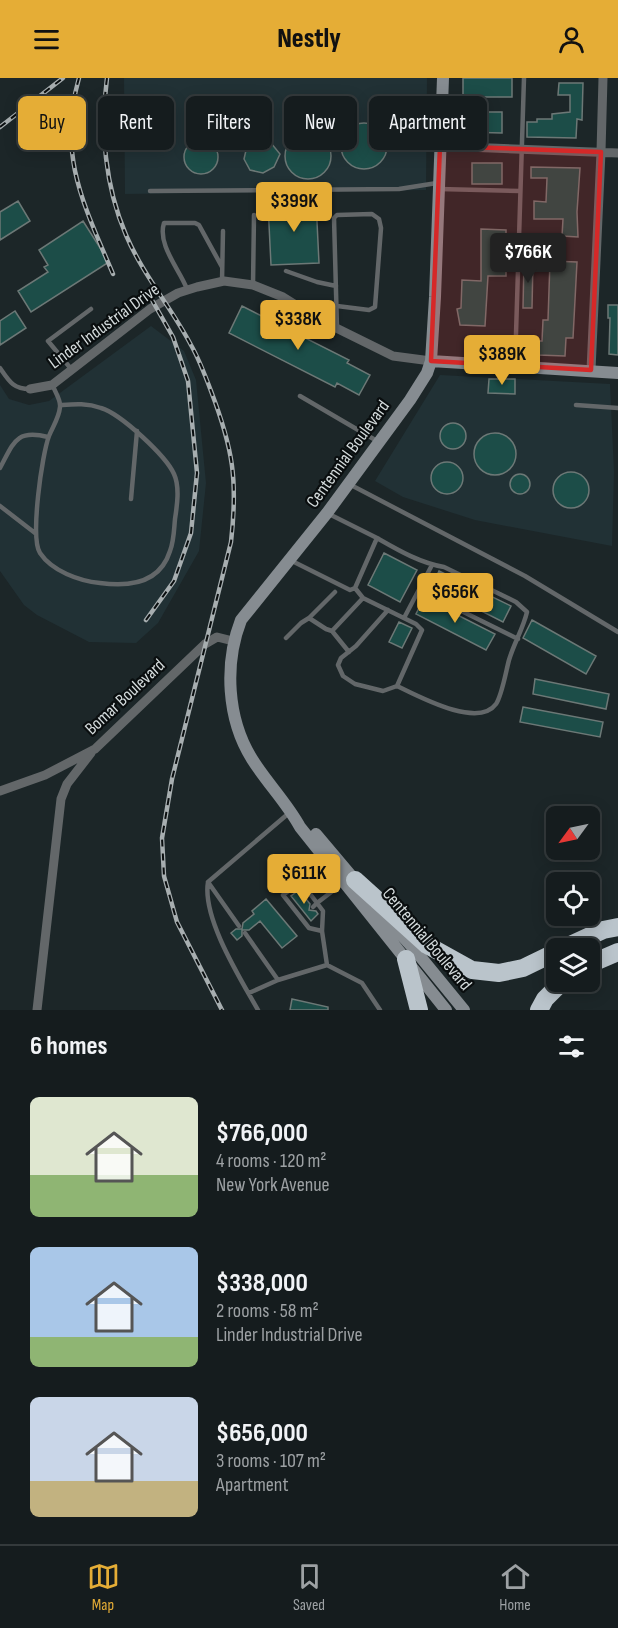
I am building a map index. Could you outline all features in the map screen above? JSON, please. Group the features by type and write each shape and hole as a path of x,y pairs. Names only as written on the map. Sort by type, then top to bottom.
{"highway":[{"path":"350,880 427,945 472,970 499,973 523,968 546,957"},
{"path":"586,938 603,930 618,927"},
{"path":"600,960 618,952"},
{"path":"406,959 419,1010"},
{"path":"539,1010 552,992"}],"main road":[{"name":"Centennial Boulevard","path":"442,96 443,78"},
{"name":"Centennial Boulevard","path":"440,150 431,361 427,373 410,400 327,513 247,610 233,641 230,684 234,719 242,742 300,827 414,949 464,1010"},
{"path":"431,361 618,373"},
{"name":"Centennial Boulevard","path":"350,880 406,959 446,1010"}],"street":[{"path":"591,370 602,152 603,78"},
{"path":"487,148 618,153"},
{"name":"Linder Industrial Drive","path":"30,389 52,385 150,309 188,290 222,282 253,285 283,297 320,320 393,356 431,361"},
{"name":"Bomar Boulevard","path":"0,791 45,775 95,748 206,644 218,637 233,641"},
{"path":"37,1010 61,799 67,784 95,748"}],"lane":[{"path":"515,366 524,78"},
{"path":"150,191 399,189 439,186 520,191"},
{"path":"337,306 369,310 375,307 381,222 374,215 352,214 334,217 337,328"},
{"path":"253,285 254,215"},
{"path":"188,290 182,277 171,263 163,231 164,223 199,225 222,267"},
{"path":"222,282 223,231"},
{"path":"286,271 336,286"},
{"path":"72,370 48,341 91,309"},
{"path":"0,368 11,385 21,389 30,389"},
{"path":"52,385 61,405 57,421 48,437 39,488 35,533 39,551 48,561 66,573 89,582 119,586 144,581 160,571 170,551 178,501 174,475 151,444 104,409 84,403 61,405"},
{"path":"300,396 379,443"},
{"path":"576,405 618,408"},
{"path":"131,500 136,431"},
{"path":"0,468 15,440 24,434 34,433 48,437"},
{"path":"349,484 525,576 618,633"},
{"path":"0,506 35,533"},
{"path":"327,513 395,549 432,565 444,567 516,602 527,612 496,704 488,711 473,713 442,707 397,686 383,691 355,684 343,676 338,665 341,658 388,610"},
{"path":"290,560 350,590 355,588 377,538"},
{"path":"404,618 432,565"},
{"path":"355,588 363,598 416,624 422,630 397,686"},
{"path":"419,590 518,639"},
{"path":"286,638 335,592"},
{"path":"332,631 363,598"},
{"path":"309,618 332,631 349,652"},
{"path":"258,1010 221,939 206,894 208,882 291,811"},
{"path":"315,905 350,880"},
{"path":"208,882 239,926"},
{"path":"322,931 309,928 302,915 283,895 301,882 315,905 323,911 322,931 327,965"},
{"path":"304,897 310,894"},
{"path":"245,933 278,980"},
{"path":"249,993 278,980 327,965 362,983 380,1010"}],"highlighted area":[{"path":"440,146 601,152 591,370 431,361"}],"shaded area":[{"path":"124,78 427,78 427,96 369,96 369,150 426,150 426,190 125,194 125,150 174,150 174,96 124,96"},
{"path":"151,326 184,351 196,380 206,483 199,551 158,623 136,643 89,642 37,615 24,605 0,571 0,385 9,399 29,405 49,401"},
{"path":"440,375 610,384 614,472 612,546 475,520 403,497 375,481"}],"building":[{"path":"463,78 512,78 512,97 463,96"},
{"path":"559,83 583,83 582,120 577,119 576,138 527,137 527,122 552,119 552,114 570,112 570,95 558,95"},
{"path":"487,112 502,112 502,133 487,133"},
{"path":"369,124 369,150 386,150 380,162 364,169 348,162 342,150 357,150 357,125"},
{"path":"272,144 280,154 274,167 263,173 250,170 244,159 246,150 272,150"},
{"path":"186,150 216,151 218,157 213,169 201,174 189,169 184,157"},
{"path":"286,150 330,150 329,165 317,177 308,179 299,177 287,165"},
{"path":"472,163 502,163 502,184 472,184"},
{"path":"531,167 580,168 578,237 562,236 563,219 534,219 534,201 546,202 547,178 531,178"},
{"path":"18,201 30,221 0,240 0,212"},
{"path":"316,201 319,263 271,265 268,204"},
{"path":"83,221 109,262 31,312 18,291 48,272 44,267 48,265 39,250"},
{"path":"481,229 506,230 506,276 488,276 485,326 460,325 457,309 461,308 462,280 481,281"},
{"path":"524,260 533,260 532,308 523,308"},
{"path":"550,261 577,262 573,338 566,338 565,356 538,355 538,341 542,341 543,320 548,320"},
{"path":"608,305 618,305 618,355 609,354"},
{"path":"242,306 349,360 347,363 370,375 359,395 337,383 335,387 229,333"},
{"path":"15,311 26,328 0,345 0,321"},
{"path":"489,379 515,379 515,394 488,393"},
{"path":"453,423 462,427 466,436 462,445 453,449 444,445 440,436 444,427"},
{"path":"495,433 510,439 516,454 510,469 495,475 480,469 474,454 480,439"},
{"path":"447,462 458,467 463,478 458,489 447,494 436,489 431,478 436,467"},
{"path":"571,472 583,478 589,490 583,502 571,508 559,502 553,490 559,478"},
{"path":"520,474 527,477 530,484 527,491 520,494 513,491 510,484 513,477"},
{"path":"384,553 417,570 400,602 368,585"},
{"path":"439,571 511,606 503,622 432,586"},
{"path":"424,598 495,634 486,650 416,614"},
{"path":"532,620 596,656 586,674 523,638"},
{"path":"399,622 412,628 402,648 389,642"},
{"path":"535,679 609,694 606,709 533,694"},
{"path":"523,707 603,722 600,737 520,722"},
{"path":"299,890 310,904 309,910 316,911 318,914 311,921 291,896"},
{"path":"266,899 297,936 282,948 260,921 249,930 242,930 242,936 237,940 231,933 236,929 242,929 243,923 254,914 252,911"},
{"path":"292,999 328,1007 328,1010 290,1010"}],"railway":[{"path":"0,127 63,78"},
{"path":"79,78 73,106 72,156 84,202 113,274"},
{"path":"107,78 104,138 109,178 119,216 133,250 199,361 224,430 232,465 234,500 231,542 172,779 162,838 164,876 177,922 222,1010"},
{"path":"146,620 174,581 191,533 197,473 188,381 173,337 148,293"}]}
